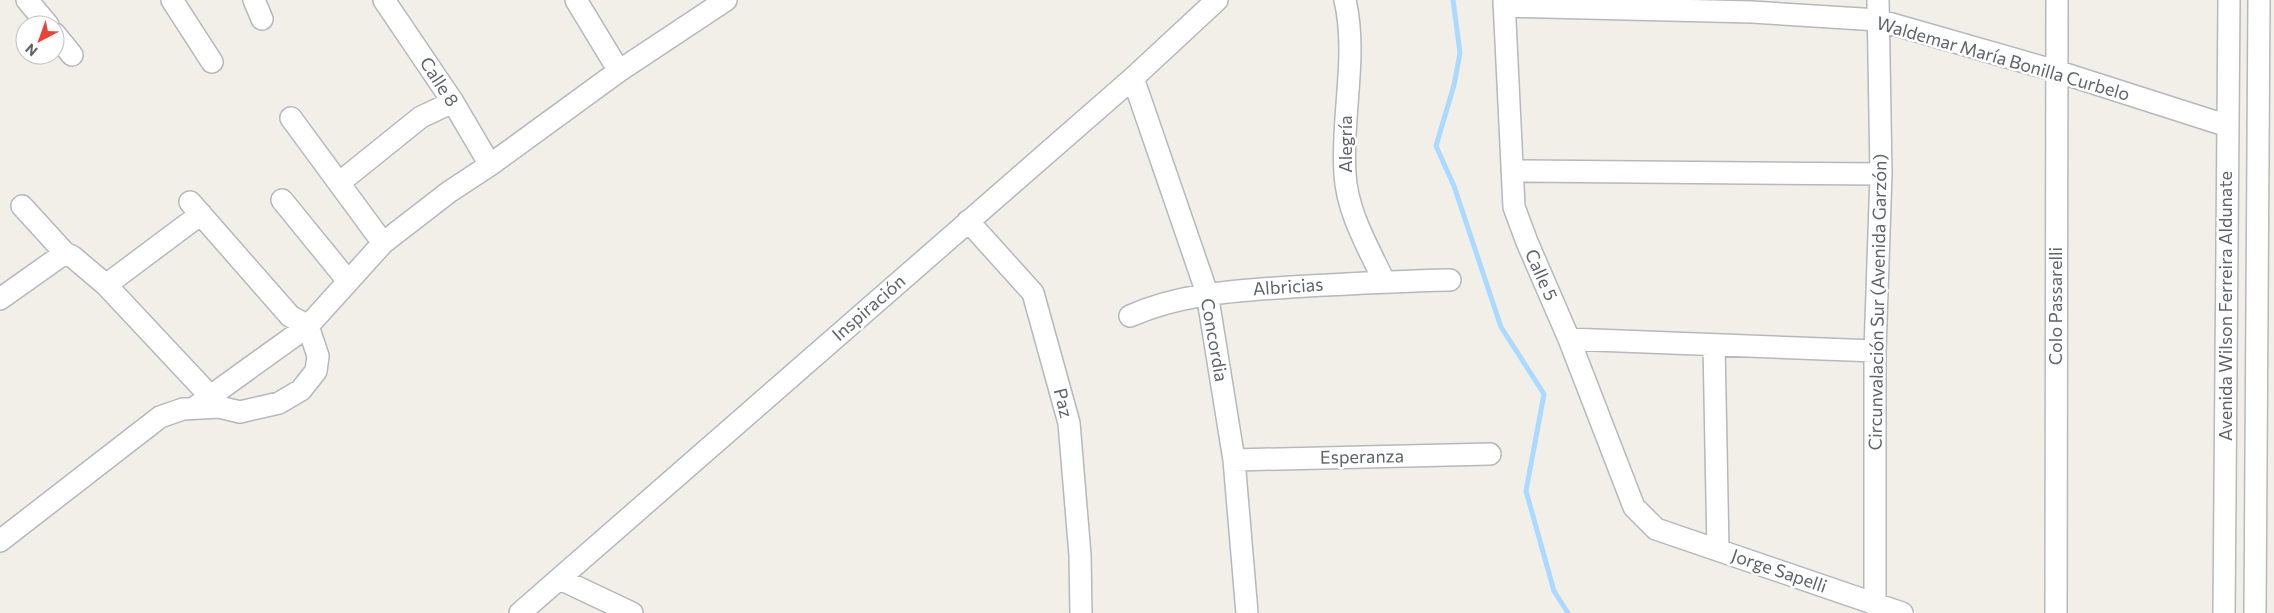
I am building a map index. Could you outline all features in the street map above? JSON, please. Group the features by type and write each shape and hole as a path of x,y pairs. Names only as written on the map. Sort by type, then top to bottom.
{"street":[{"path":"27,0 40,15"},
{"path":"172,0 212,62"},
{"name":"Calle 8","path":"384,0 453,102 490,166"},
{"path":"576,0 619,71"},
{"path":"0,541 160,417 202,402 308,326 383,242 448,192 490,166 619,71 726,0"},
{"name":"Inspiración","path":"520,613 1133,78 1217,0"},
{"name":"Alegría","path":"1346,0 1351,24 1345,112 1344,176 1352,211 1384,281"},
{"name":"Colo Passarelli","path":"2056,613 2057,0"},
{"name":"Avenida Wilson Ferreira Aldunate","path":"2224,613 2229,0"},
{"name":"Avenida Wilson Ferreira Aldunate","path":"2255,613 2265,449 2266,149 2259,0"},
{"name":"Waldemar María Bonilla Curbelo","path":"1504,3 1752,6 1878,10 2056,71 2228,126"},
{"name":"Calle 5","path":"1504,3 1514,207 1569,339 1634,507 1656,529"},
{"name":"Circunvalación Sur (Avenida Garzón)","path":"1878,10 1881,174 1875,351 1889,610"},
{"path":"65,46 72,55"},
{"name":"Concordia","path":"1133,78 1206,293 1234,460 1247,613"},
{"path":"339,183 421,117 453,102"},
{"path":"291,118 383,242"},
{"path":"1512,171 1881,174"},
{"path":"282,200 348,281"},
{"path":"22,206 65,253 73,257 106,285 202,402 240,412 279,403 301,390 316,371 318,356 308,326 290,316 195,208 106,285"},
{"name":"Paz","path":"968,222 1033,292 1069,423 1080,555 1081,613"},
{"path":"0,299 65,253"},
{"name":"Albricias","path":"1130,316 1157,304 1206,293 1384,281 1450,280"},
{"path":"1569,339 1875,351"},
{"path":"1714,345 1718,550"},
{"name":"Esperanza","path":"1234,460 1490,454"},
{"name":"Jorge Sapelli","path":"1656,529 1889,610"},
{"path":"560,579 632,613"}],"waterway":[{"path":"1453,0 1460,53 1454,85 1436,146 1454,186 1501,327 1544,394 1526,491 1554,591 1568,613"}]}
